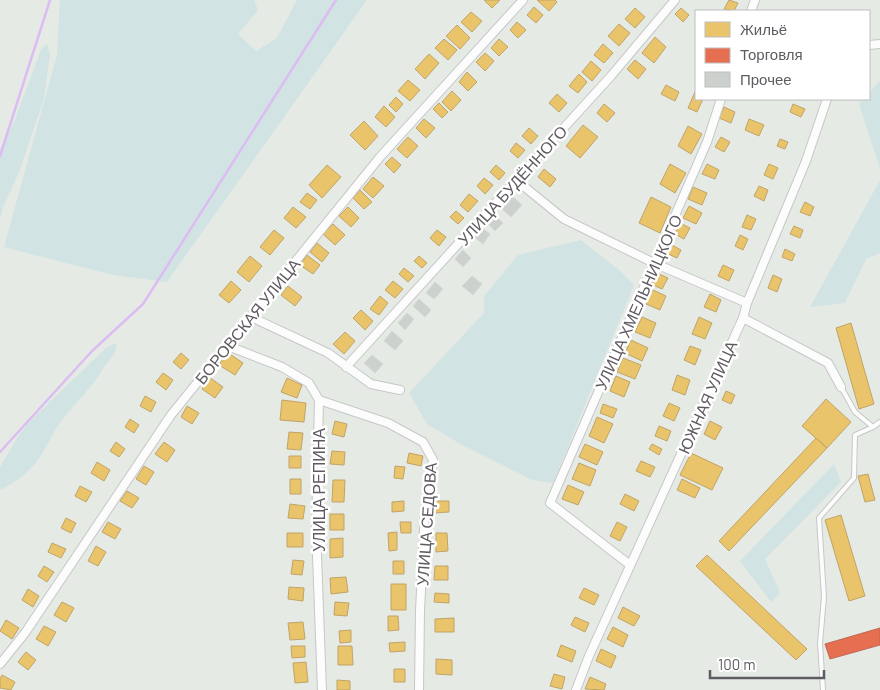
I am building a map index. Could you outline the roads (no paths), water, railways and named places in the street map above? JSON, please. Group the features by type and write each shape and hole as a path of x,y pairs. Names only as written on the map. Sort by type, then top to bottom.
{"street":[{"name":"БОРОВСКАЯ УЛИЦА","path":"0,664 26,633 171,415 380,157 522,0"},
{"name":"УЛИЦА БУДЁННОГО","path":"346,367 610,76 675,0"},
{"name":"УЛИЦА ХМЕЛЬНИЦКОГО","path":"630,565 550,503 656,264 707,142 721,100"},
{"name":"ЮЖНАЯ УЛИЦА","path":"576,690 589,656 743,318 747,303 806,161 828,100"},
{"path":"516,180 564,219 656,264 747,303"},
{"path":"250,317 328,353 371,384 400,390"},
{"path":"743,318 828,363 842,388"},
{"path":"228,346 282,367 309,383 319,400"},
{"name":"УЛИЦА РЕПИНА","path":"319,400 316,529 322,690"},
{"name":"УЛИЦА СЕДОВА","path":"319,400 388,423 423,442 433,460 424,510 419,690"}],"lane":[{"path":"842,388 855,412 873,426"},
{"path":"823,690 820,643 824,597 819,518 854,478 855,435 880,422"}],"waterway":[{"path":"0,156 50,0"},
{"path":"0,452 92,351 143,304 336,0"}]}
